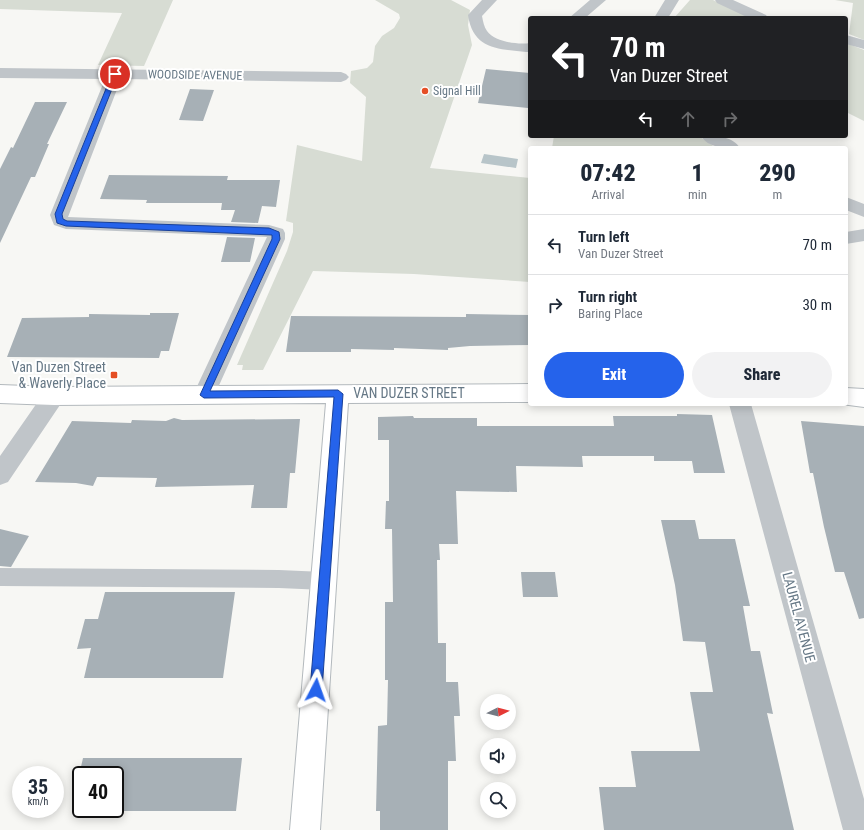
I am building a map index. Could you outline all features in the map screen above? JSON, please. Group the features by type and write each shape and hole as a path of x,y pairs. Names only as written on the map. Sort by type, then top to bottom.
{"main road":[{"name":"VAN DUZER STREET","path":"0,394 54,396 528,393"},
{"path":"305,830 338,394"},
{"path":"848,397 864,398"}],"street":[{"path":"490,0 475,15 476,25 481,35 498,44 528,48"},
{"path":"579,16 600,0"},
{"path":"662,16 672,0"},
{"path":"722,0 757,16"},
{"path":"848,40 864,45"},
{"name":"WOODSIDE AVENUE","path":"0,73 341,77"},
{"path":"115,74 59,214 60,221 66,223 269,231 276,233 276,239 204,395"},
{"path":"713,138 728,146"},
{"path":"848,204 864,211"},
{"path":"848,238 864,235"},
{"path":"0,475 54,396"},
{"name":"LAUREL AVENUE","path":"741,406 858,830"}],"lane":[{"path":"0,577 279,579 324,581"}],"shaded area":[{"path":"0,0 173,0 144,66 98,65 122,13 0,9"},
{"path":"375,0 451,0 470,10 468,25 472,45 430,168 528,178 528,282 414,274 313,271 263,370 242,370 243,365 237,365 287,251 293,232 293,223 286,221 297,145 362,161 366,97 350,83 351,71 367,68 373,62 375,46 382,36 394,28 400,18 399,14"},
{"path":"690,0 713,0 747,16 676,16"},
{"path":"835,0 864,0 864,40 849,34 853,3"},
{"path":"848,44 864,50 864,121 848,113"},
{"path":"554,138 702,138 713,146 552,146"},
{"path":"484,154 518,159 516,168 481,163"}],"building":[{"path":"486,69 528,73 528,108 478,103"},
{"path":"190,89 214,90 203,121 179,120"},
{"path":"35,102 67,102 47,144 49,144 35,177 31,177 0,243 0,169 11,147 13,148"},
{"path":"109,175 228,176 227,180 280,180 276,207 262,206 258,223 231,222 235,210 221,210 222,203 146,203 147,200 100,199"},
{"path":"227,237 255,238 250,262 221,262"},
{"path":"150,313 179,313 169,351 161,351 159,358 7,357 22,318 89,317 89,314 150,315"},
{"path":"466,314 528,315 528,345 470,346 448,348 448,350 394,348 394,350 351,349 351,352 286,352 291,316 466,317"},
{"path":"677,414 712,415 725,473 694,473 692,461 654,461 654,456 582,456 583,467 516,466 517,492 456,491 458,544 439,544 440,560 437,560 438,643 446,643 446,682 458,682 460,716 454,716 456,761 448,761 448,830 380,830 380,811 376,811 378,726 387,725 388,680 385,680 385,602 393,602 392,529 385,529 386,501 389,501 389,440 378,440 378,417 413,416 414,418 477,418 477,426 614,426 613,416 677,416"},
{"path":"174,418 182,420 300,419 295,473 290,473 287,508 251,508 254,485 155,487 157,478 97,477 93,486 76,483 35,482 72,421 131,423 132,420 166,421"},
{"path":"801,421 864,426 864,618 859,619 844,572 835,572 813,473 810,473"},
{"path":"661,520 695,520 699,539 735,539 750,606 743,606 751,651 760,651 773,714 767,713 794,830 604,830 599,787 636,787 631,751 700,751 690,692 713,692 705,642 683,641 675,585"},
{"path":"0,529 29,536 11,567 0,566"},
{"path":"521,572 555,572 558,597 523,597"},
{"path":"105,592 235,592 223,678 84,678 91,648 77,649 85,619 98,619"},
{"path":"83,758 242,758 236,811 124,811 124,766 81,766"}],"place":[{"name":"Signal Hill","path":"425,91"},
{"name":"Van Duzen Street & Waverly Place","path":"114,375"}],"route":[{"path":"115,74 59,214 60,221 66,223 269,231 276,233 276,239 204,395 338,394 316,690"}]}
